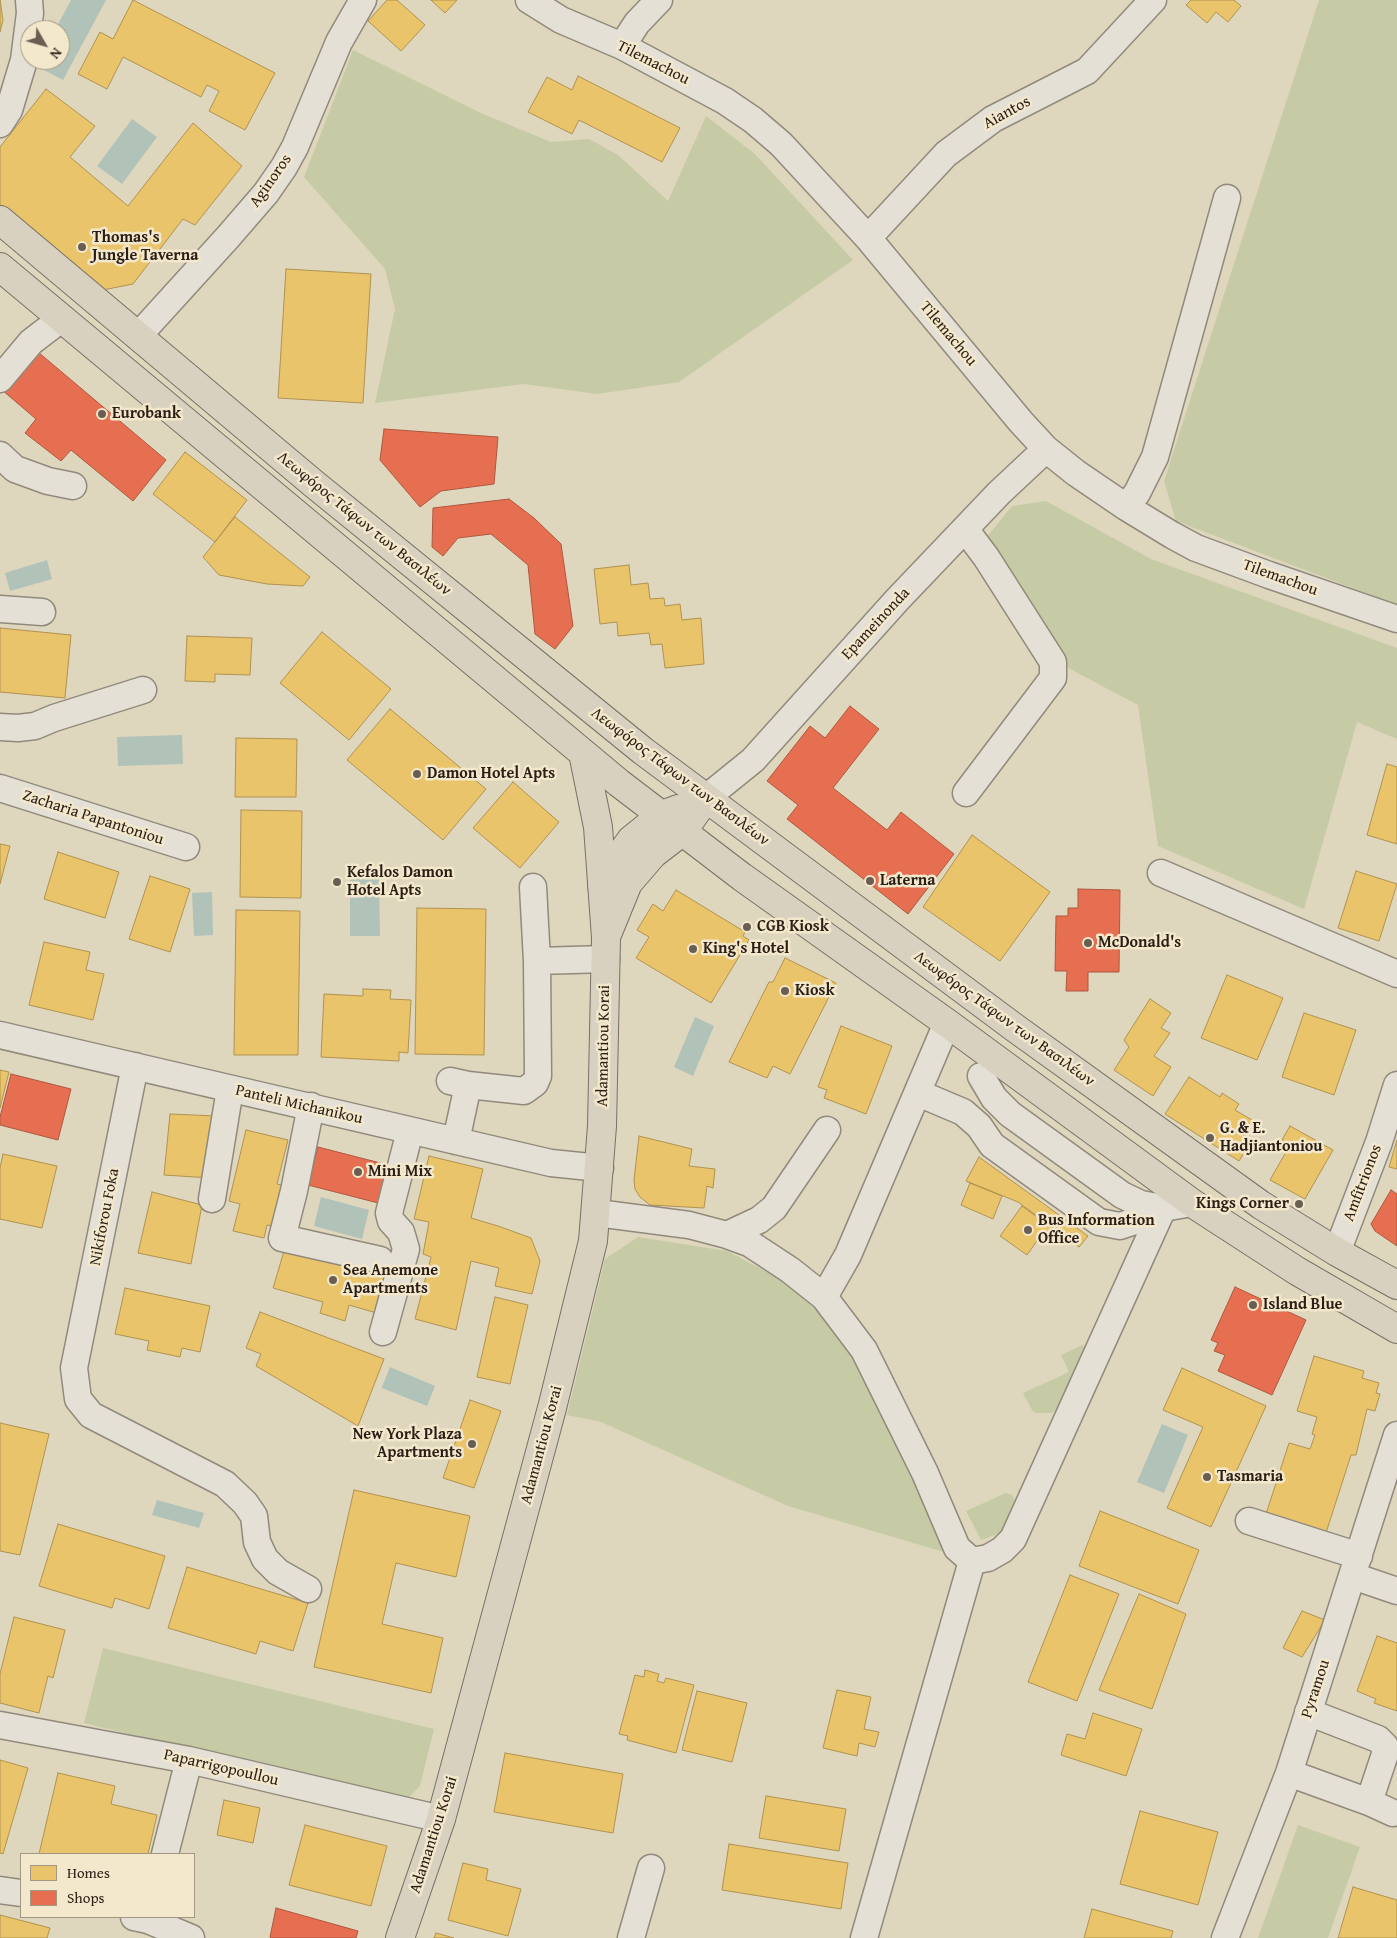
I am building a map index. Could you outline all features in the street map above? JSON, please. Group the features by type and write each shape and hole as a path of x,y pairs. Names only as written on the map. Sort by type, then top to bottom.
{"main road":[{"name":"Λεωφόρος Τάφων των Βασιλέων","path":"0,220 412,564 643,751 1015,1028 1261,1205 1337,1252 1397,1285"},
{"path":"0,267 583,753 742,877 947,1023 984,1064 1192,1203 1297,1270 1397,1329"},
{"path":"583,753 598,827 602,886"},
{"name":"Adamantiou Korai","path":"400,1938 441,1819 557,1389 593,1241 602,1126 606,948 602,886 610,870 631,840 672,823 706,798"},
{"name":"Adamantiou Korai","path":"606,948 628,883 653,854 672,823"}],"street":[{"path":"0,124 9,110 24,60 30,0"},
{"name":"Aginoros","path":"138,336 228,237 266,193 284,167 295,147 339,42 363,0"},
{"name":"Tilemachou","path":"529,0 561,20 622,46 725,100 753,120 781,144 868,238 1021,422 1046,449 1076,473 1172,536 1196,548 1397,619"},
{"path":"622,46 637,23 659,0"},
{"name":"Aiantos","path":"868,238 946,154 993,119 1087,71 1153,0"},
{"path":"1126,507 1137,492 1155,457 1227,198"},
{"path":"0,363 54,313"},
{"path":"0,380 54,313"},
{"name":"Epameinonda","path":"706,798 753,760 897,600 999,493 1046,449"},
{"path":"0,456 15,469 48,482 73,486"},
{"path":"965,529 986,557 1053,662 1053,678 966,794"},
{"path":"0,609 42,612"},
{"path":"0,727 18,728 35,726 54,718 143,690"},
{"name":"Zacharia Papantoniou","path":"0,788 186,847"},
{"path":"1161,873 1397,974"},
{"path":"456,1141 459,1083 524,1091 535,1084 539,1069 534,887"},
{"path":"537,960 606,948"},
{"path":"824,1297 848,1254 947,1023"},
{"name":"Panteli Michanikou","path":"0,1035 551,1163 600,1168"},
{"path":"963,1112 984,1064"},
{"path":"984,1064 994,1098 1010,1114 1122,1195 1141,1204 1163,1208"},
{"name":"Nikiforou Foka","path":"135,1066 74,1368 78,1399 91,1415 225,1484 245,1503 254,1516 257,1542 265,1559 278,1572 308,1589"},
{"name":"Amfitrionos","path":"1337,1252 1379,1142 1397,1085"},
{"path":"212,1199 230,1089"},
{"path":"918,1093 963,1112 979,1126 992,1144 1099,1222 1120,1226 1163,1208 1192,1203"},
{"path":"311,1106 294,1191 282,1238 380,1260"},
{"path":"727,1234 759,1220 774,1208 827,1130"},
{"path":"383,1332 406,1249 400,1232 391,1221 389,1213 410,1131"},
{"path":"972,1561 988,1558 1002,1550 1013,1539 1163,1208"},
{"path":"596,1213 690,1224 727,1234 749,1243 790,1270 824,1297 864,1350 926,1473 957,1548 972,1561"},
{"name":"Pyramou","path":"1225,1938 1289,1773 1397,1436"},
{"path":"1249,1521 1356,1566 1397,1591"},
{"path":"864,1938 972,1561"},
{"path":"1308,1712 1378,1739 1385,1746 1385,1754 1369,1802"},
{"name":"Paparrigopoullou","path":"0,1725 189,1760 441,1819"},
{"path":"165,1853 189,1760"},
{"path":"1289,1773 1369,1802 1393,1813"},
{"path":"631,1938 651,1868"},
{"path":"0,1890 20,1893"},
{"path":"144,1918 191,1938"}],"green space":[{"path":"1319,0 1397,0 1397,605 1176,521 1164,481"},
{"path":"353,50 483,114 551,142 589,139 618,155 668,201 706,116 755,154 853,260 679,382 597,394 524,384 375,403 395,309 385,269 304,177"},
{"path":"1046,501 1151,559 1397,648 1397,739 1357,722 1304,909 1158,846 1138,705 1040,653 973,554 1012,506"},
{"path":"638,1237 727,1251 784,1281 843,1334 917,1478 944,1552 788,1506 601,1422 567,1415 605,1259"},
{"path":"1082,1345 1086,1348 1060,1407 1052,1413 1036,1413 1032,1410 1023,1393 1069,1372 1061,1355"},
{"path":"1006,1493 1012,1495 1016,1503 1001,1533 981,1540 966,1511"},
{"path":"103,1648 434,1729 420,1786 408,1798 393,1799 84,1723"},
{"path":"1298,1825 1360,1847 1328,1938 1258,1938"}],"shaded area":[{"path":"71,0 106,0 70,67 70,20 60,20"},
{"path":"44,70 68,70 63,80"},
{"path":"132,119 157,137 122,184 97,166"},
{"path":"47,560 52,579 10,591 5,573"},
{"path":"182,735 183,764 118,766 117,737"},
{"path":"350,875 379,875 380,936 350,936"},
{"path":"212,892 213,935 194,936 192,893"},
{"path":"695,1017 714,1026 693,1076 674,1067"},
{"path":"321,1197 369,1210 362,1239 314,1226"},
{"path":"390,1367 435,1386 427,1406 382,1388 380,1392"},
{"path":"1162,1424 1188,1435 1164,1493 1137,1482"},
{"path":"157,1500 204,1513 199,1528 152,1515"}],"building: Homes":[{"path":"0,0 3,20 0,32"},
{"path":"133,0 275,73 245,130 209,111 219,91 207,85 201,97 123,57 107,89 78,74 100,32 113,39"},
{"path":"387,0 397,0 425,25 401,51 368,21"},
{"path":"431,0 457,0 445,13"},
{"path":"1191,0 1234,0 1241,6 1228,22 1216,12 1207,23 1186,5"},
{"path":"578,76 680,128 662,162 579,120 572,134 528,112 547,77 572,90"},
{"path":"46,89 95,126 70,157 128,206 193,123 242,166 195,225 183,219 133,284 103,290 0,208 0,147"},
{"path":"286,269 371,274 363,403 278,398"},
{"path":"185,452 247,500 215,542 153,494"},
{"path":"235,517 310,577 303,586 267,584 219,575 203,557"},
{"path":"629,565 631,585 648,583 650,599 664,598 665,606 680,604 682,620 701,618 704,664 665,668 662,644 651,645 649,633 618,636 617,622 600,624 594,569"},
{"path":"0,628 71,635 65,698 0,692"},
{"path":"322,632 391,689 349,740 280,683"},
{"path":"187,636 252,638 250,675 215,674 215,682 185,681"},
{"name":"Damon Hotel Apts","path":"390,709 486,789 443,840 347,760"},
{"path":"236,738 297,739 296,797 235,797"},
{"path":"1387,764 1397,767 1397,844 1367,835"},
{"path":"513,782 559,822 520,868 473,828"},
{"path":"241,810 302,811 301,898 240,897"},
{"path":"972,835 1050,892 1000,961 923,907"},
{"path":"0,844 10,846 0,884"},
{"path":"58,852 119,872 105,918 44,899"},
{"path":"1356,871 1397,884 1379,941 1338,928"},
{"path":"150,876 190,889 170,952 129,939"},
{"name":"King's Hotel","path":"676,890 745,932 743,936 749,940 711,1003 636,958 649,937 637,930 653,904 663,911"},
{"name":"Kefalos Damon Hotel Apts","path":"417,908 486,909 484,1055 415,1054"},
{"path":"236,910 300,911 298,1055 234,1055"},
{"path":"44,942 90,952 86,970 104,974 93,1020 29,1005"},
{"path":"785,958 836,983 790,1074 773,1066 767,1078 729,1062 769,982 773,982"},
{"path":"1227,975 1283,998 1257,1060 1201,1038"},
{"path":"363,989 391,990 390,999 411,1000 408,1053 399,1052 399,1061 321,1057 324,994 363,996"},
{"path":"1150,999 1171,1013 1161,1028 1170,1033 1154,1056 1171,1067 1153,1096 1114,1070 1129,1047 1124,1040"},
{"path":"1304,1013 1356,1030 1334,1095 1282,1077"},
{"path":"841,1026 892,1046 866,1114 824,1098 827,1090 818,1087"},
{"path":"0,1070 9,1072 0,1108"},
{"path":"1189,1077 1220,1097 1222,1093 1239,1104 1235,1110 1252,1120 1243,1135 1252,1140 1239,1161 1165,1114"},
{"path":"170,1114 216,1116 211,1178 164,1175"},
{"path":"1290,1126 1333,1150 1305,1199 1270,1180 1290,1145 1282,1140"},
{"path":"246,1130 288,1140 277,1184 287,1186 277,1227 267,1225 264,1238 233,1231 240,1204 229,1201"},
{"path":"639,1136 692,1149 689,1166 715,1169 713,1188 707,1186 704,1208 650,1205 640,1197 635,1189 634,1180"},
{"path":"1397,1140 1397,1169 1389,1167"},
{"path":"3,1154 57,1166 42,1228 0,1219 0,1168"},
{"path":"429,1156 483,1169 471,1218 531,1238 540,1261 532,1294 495,1286 499,1268 471,1261 456,1330 415,1319 431,1257 423,1254 429,1222 414,1219"},
{"path":"979,1157 1088,1236 1079,1247 1018,1202 966,1181"},
{"path":"970,1183 1002,1196 993,1219 961,1205"},
{"path":"152,1192 202,1205 191,1264 138,1253"},
{"name":"Bus Information Office","path":"1022,1206 1052,1228 1048,1234 1044,1231 1027,1255 1000,1236"},
{"name":"Sea Anemone Apartments","path":"287,1241 393,1271 380,1314 349,1305 345,1321 320,1313 323,1302 273,1288"},
{"path":"125,1288 210,1306 200,1352 182,1348 180,1357 147,1350 149,1341 115,1334"},
{"path":"495,1297 528,1305 510,1384 477,1377"},
{"path":"260,1312 384,1359 358,1426 256,1366 261,1354 246,1348"},
{"path":"1314,1356 1364,1371 1362,1378 1379,1383 1376,1393 1380,1394 1375,1411 1367,1409 1356,1455 1351,1455 1325,1536 1265,1517 1289,1443 1310,1449 1315,1435 1312,1434 1317,1417 1297,1411"},
{"name":"Tasmaria","path":"1182,1368 1266,1406 1211,1527 1167,1508 1203,1427 1163,1410"},
{"name":"New York Plaza Apartments","path":"470,1400 501,1411 474,1488 443,1478"},
{"path":"0,1423 49,1434 20,1555 0,1551"},
{"path":"354,1490 470,1516 456,1577 396,1563 382,1624 443,1638 431,1693 314,1667"},
{"path":"1100,1511 1199,1550 1178,1604 1079,1566"},
{"path":"58,1524 165,1556 149,1609 115,1598 112,1608 39,1586"},
{"path":"187,1567 308,1603 293,1651 260,1641 256,1654 168,1628"},
{"path":"1070,1575 1119,1594 1077,1701 1028,1682"},
{"path":"1139,1594 1186,1614 1152,1709 1099,1690"},
{"path":"1302,1611 1325,1620 1302,1657 1283,1648"},
{"path":"14,1617 65,1630 53,1678 48,1676 39,1713 0,1703 0,1674"},
{"path":"1377,1636 1397,1643 1397,1711 1374,1703 1376,1699 1357,1691"},
{"path":"645,1670 659,1674 657,1681 664,1683 666,1678 694,1685 676,1753 627,1740 628,1736 619,1734 635,1675 644,1677"},
{"path":"837,1690 871,1697 864,1729 879,1732 875,1747 859,1743 857,1756 823,1748"},
{"path":"697,1691 747,1703 732,1762 682,1750"},
{"path":"1093,1713 1142,1729 1126,1776 1061,1755 1067,1734 1085,1739"},
{"path":"505,1753 623,1774 613,1833 494,1812"},
{"path":"0,1760 28,1768 3,1854 0,1853"},
{"path":"58,1773 115,1786 111,1804 157,1815 148,1853 39,1853"},
{"path":"766,1796 846,1809 839,1851 759,1838"},
{"path":"224,1800 260,1808 253,1843 217,1835"},
{"path":"1140,1811 1218,1832 1198,1905 1120,1884"},
{"path":"305,1825 387,1846 371,1906 289,1885"},
{"path":"729,1844 848,1863 841,1909 722,1890"},
{"path":"463,1863 488,1869 486,1880 521,1889 508,1936 448,1920"},
{"path":"1353,1887 1397,1900 1397,1938 1338,1938"},
{"path":"1092,1909 1173,1931 1171,1938 1084,1938"},
{"path":"0,1915 50,1928 47,1938 0,1938"},
{"path":"436,1933 454,1938 434,1938"}],"building: Shops":[{"path":"38,352 166,460 133,501 71,450 61,461 25,433 36,419 2,390"},
{"path":"384,429 498,437 494,484 441,491 420,507 380,460"},
{"path":"509,499 534,518 561,544 573,626 555,649 535,634 528,565 491,534 458,538 443,556 432,547 433,508"},
{"path":"850,706 879,729 833,788 887,830 901,812 954,854 908,914 787,819 798,805 767,781 810,726 825,738"},
{"name":"McDonald's","path":"1078,889 1120,890 1119,972 1088,972 1088,991 1066,991 1067,971 1055,971 1056,916 1068,916 1068,908 1078,908"},
{"path":"11,1074 71,1089 58,1140 0,1125 0,1117"},
{"path":"318,1147 396,1167 386,1205 308,1185"},
{"path":"1391,1190 1397,1194 1397,1246 1375,1231 1371,1224"},
{"path":"1235,1287 1306,1320 1272,1395 1218,1371 1225,1355 1214,1351 1218,1343 1211,1340"},
{"path":"276,1908 358,1931 356,1938 271,1938"}],"place":[{"name":"Thomas's Jungle Taverna","path":"82,247"},
{"name":"Eurobank","path":"102,414"},
{"name":"Damon Hotel Apts","path":"417,774"},
{"name":"Laterna","path":"870,881"},
{"name":"Kefalos Damon Hotel Apts","path":"337,882"},
{"name":"CGB Kiosk","path":"747,927"},
{"name":"McDonald's","path":"1088,943"},
{"name":"King's Hotel","path":"693,949"},
{"name":"Kiosk","path":"785,991"},
{"name":"G. & E. Hadjiantoniou","path":"1210,1138"},
{"name":"Mini Mix","path":"358,1172"},
{"name":"Kings Corner","path":"1299,1204"},
{"name":"Bus Information Office","path":"1028,1230"},
{"name":"Sea Anemone Apartments","path":"333,1280"},
{"name":"Island Blue","path":"1253,1305"},
{"name":"New York Plaza Apartments","path":"472,1444"},
{"name":"Tasmaria","path":"1207,1477"}]}
